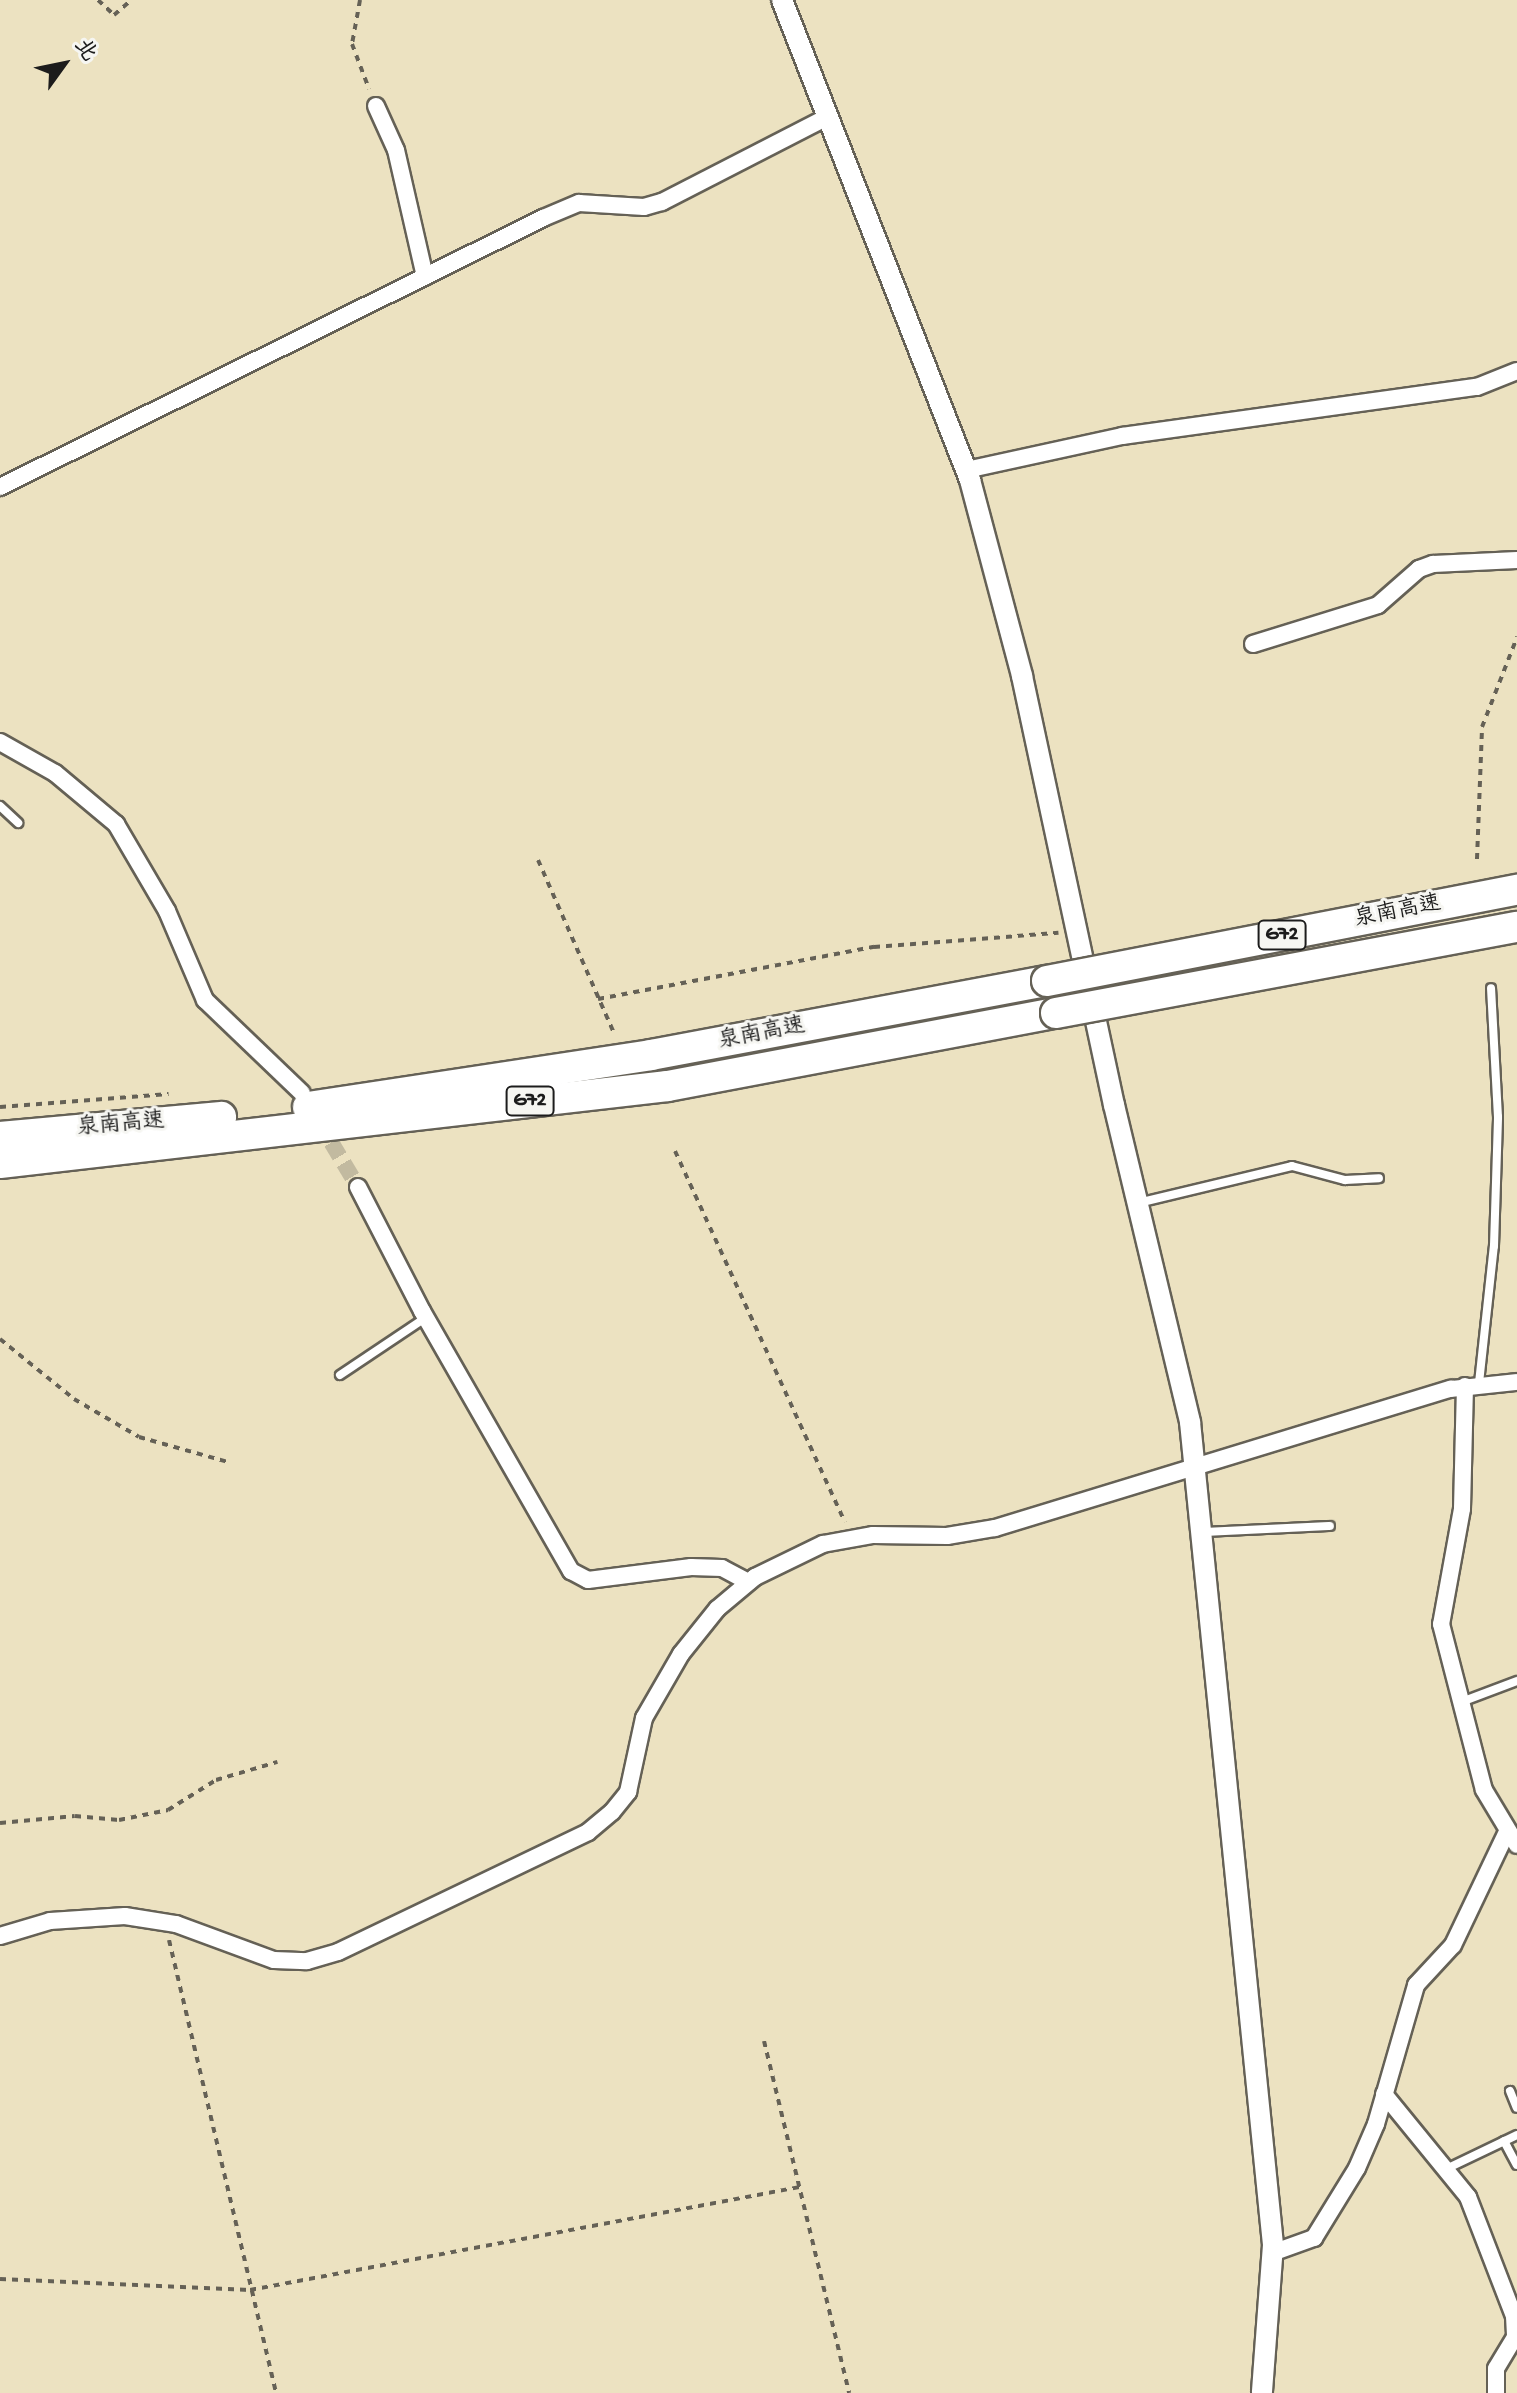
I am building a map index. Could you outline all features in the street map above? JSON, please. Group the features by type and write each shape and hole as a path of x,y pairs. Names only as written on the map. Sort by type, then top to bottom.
{"highway":[{"name":"泉南高速","path":"0,1137 272,1112 651,1055 1517,890"},
{"name":"泉南高速","path":"0,1163 668,1086 1517,927"}],"street":[{"path":"782,0 966,470 1022,676 1137,1204 1190,1422 1272,2253 1262,2393"},
{"path":"376,106 396,150 425,277"},
{"path":"0,487 579,203 644,207 662,202 829,116"},
{"path":"966,470 1122,436 1477,387 1516,376"},
{"path":"1253,644 1378,605 1419,569 1433,564 1517,560"},
{"path":"0,742 55,773 116,824 167,911 205,1000 302,1093"},
{"path":"358,1187 425,1318 571,1571 598,1580 691,1567 722,1568 748,1582"},
{"path":"0,1936 50,1921 125,1916 164,1922 274,1960 307,1961 338,1952 588,1832 628,1792 644,1718 681,1654 717,1609 748,1582 823,1544 853,1538 947,1536 995,1528 1195,1463 1472,1385 1517,1382"},
{"path":"1272,2253 1299,2248 1314,2238 1331,2213 1357,2168 1384,2094 1416,1985 1453,1945 1512,1838 1484,1790 1441,1624 1462,1509 1472,1385"},
{"path":"1384,2094 1468,2197 1514,2316 1515,2337 1496,2369 1496,2393"}],"lane":[{"path":"0,806 18,823"},
{"path":"1472,1385 1496,1174 1491,988"},
{"path":"1137,1204 1292,1166 1345,1180 1379,1178"},
{"path":"340,1375 425,1318"},
{"path":"1203,1532 1330,1526"},
{"path":"1459,1703 1517,1681"},
{"path":"1510,2091 1517,2108"},
{"path":"1446,2169 1517,2135"},
{"path":"1504,2141 1517,2165"}],"path":[{"path":"98,0 114,15 131,0"},
{"path":"360,0 352,44 376,106"},
{"path":"1477,859 1482,727 1517,637"},
{"path":"538,860 619,1044"},
{"path":"598,999 874,947 1077,932"},
{"path":"0,1107 168,1094"},
{"path":"675,1151 853,1538"},
{"path":"0,1339 74,1399 139,1437 228,1462"},
{"path":"0,1823 75,1816 119,1820 168,1810 216,1780 277,1762"},
{"path":"164,1922 276,2393"},
{"path":"764,2041 849,2393"},
{"path":"0,2279 250,2290 800,2187"}],"tunnel":[{"path":"319,1122 358,1187"}]}
